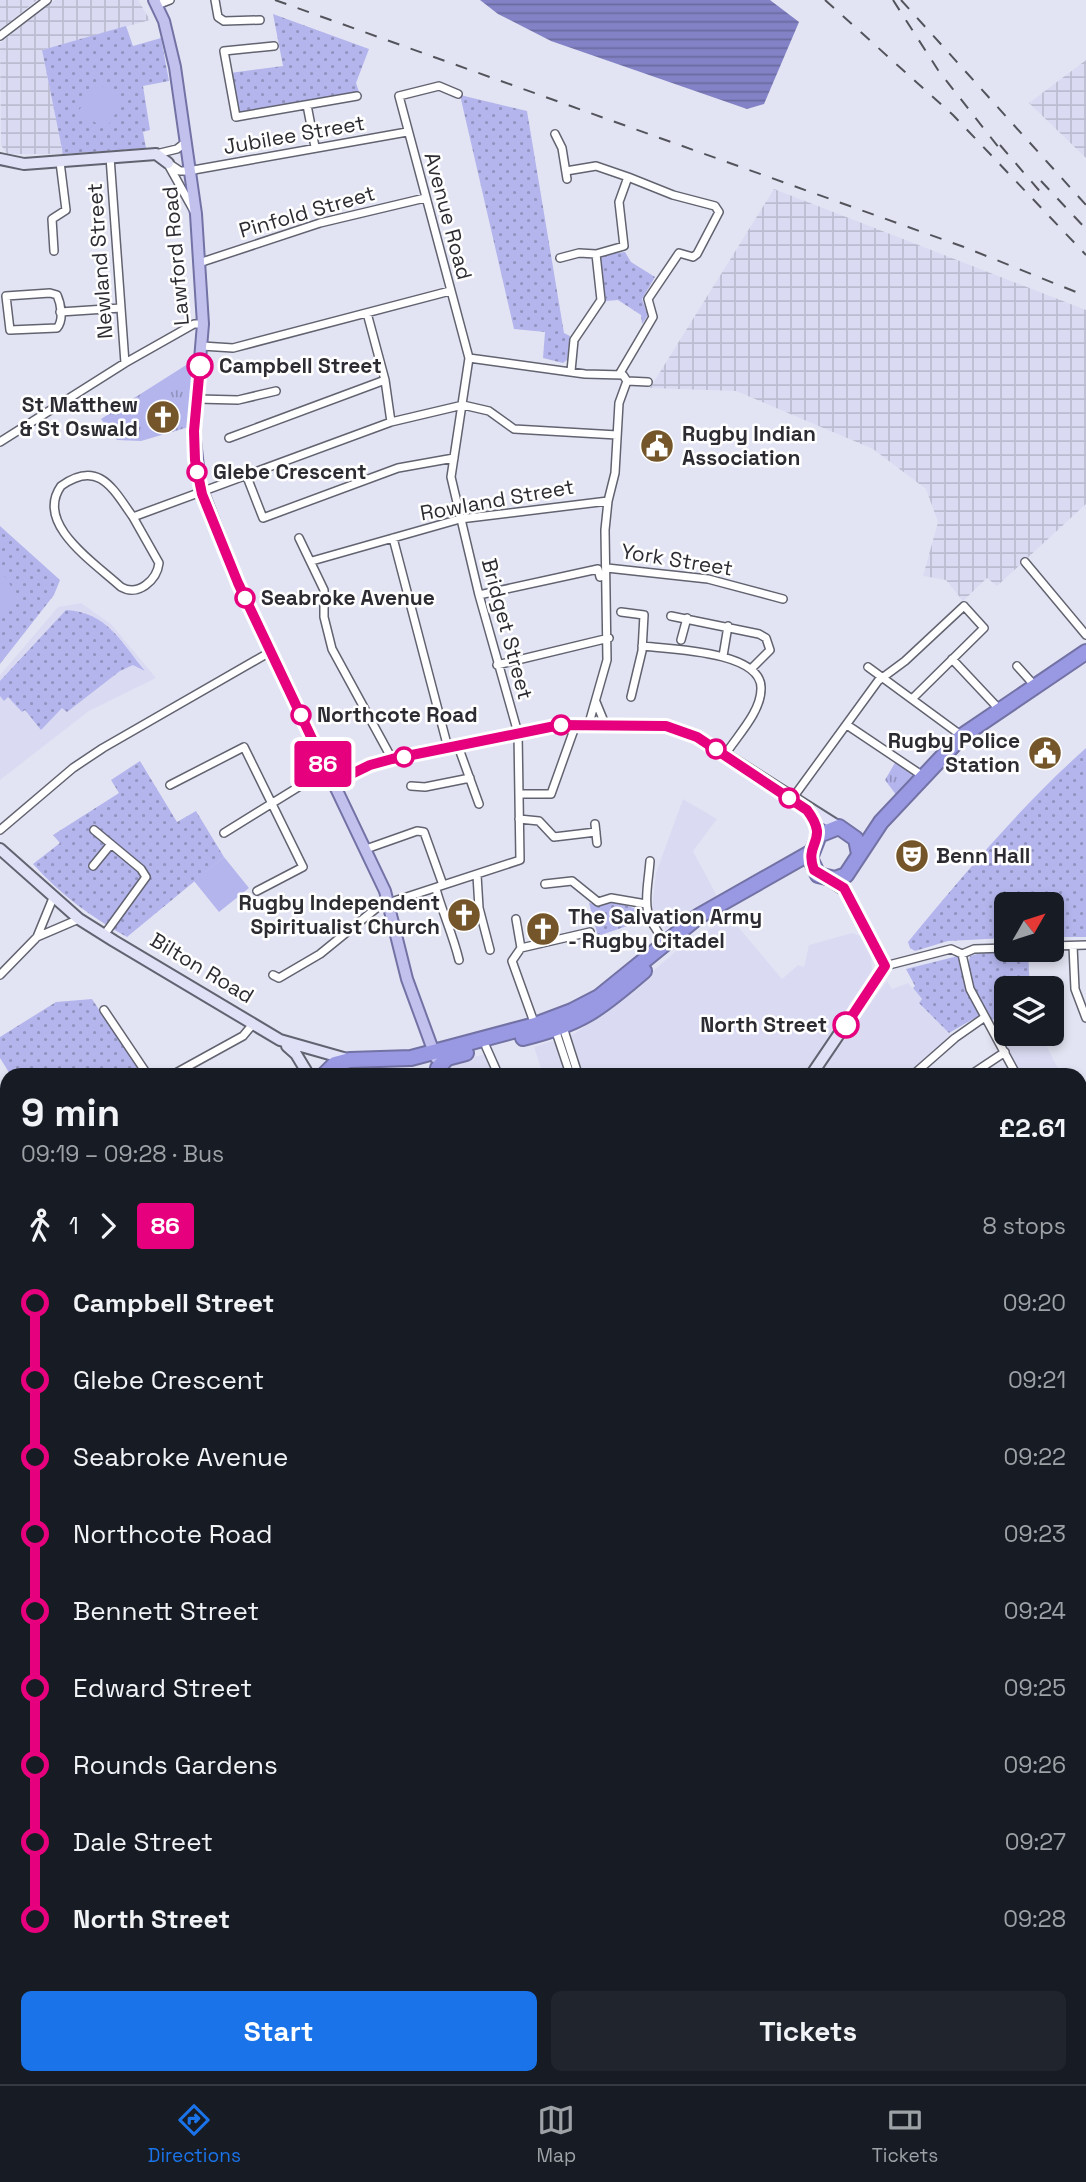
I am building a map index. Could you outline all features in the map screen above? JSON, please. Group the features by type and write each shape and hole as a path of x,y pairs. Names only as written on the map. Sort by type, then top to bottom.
{"highway":[{"path":"557,1023 599,997 699,916 793,875 842,877 853,868 859,854 881,822 962,736 1086,652"},
{"path":"440,1068 447,1058 557,1023 611,1001 706,919 810,853 818,835 843,829 861,832 881,822"},
{"path":"843,829 856,839 859,854"},
{"path":"810,853 814,870 822,876"},
{"name":"Bilton Road","path":"350,1060 411,1058 535,1026 557,1023"},
{"path":"411,1058 432,1068"},
{"path":"331,1068 335,1064 350,1060"}],"main road":[{"name":"Lawford Road","path":"155,2 173,59 196,214 203,324 195,460 202,494 238,583 366,849 389,904 407,979 434,1052 436,1068"}],"street":[{"path":"0,36 47,0"},
{"path":"155,2 170,0"},
{"path":"215,0 218,17 224,21 260,20"},
{"path":"274,46 224,51 236,117 357,96"},
{"name":"Avenue Road","path":"458,94 439,86 399,96 469,358 463,405"},
{"path":"307,105 315,147"},
{"name":"Jubilee Street","path":"188,171 407,132"},
{"path":"555,134 562,148 566,175 596,166 673,195 717,207 717,221 693,257 679,253 648,299 653,317 620,373"},
{"path":"0,159 24,164 110,158 177,149 186,142"},
{"path":"156,153 180,171 188,171"},
{"name":"Newland Street","path":"110,158 125,363"},
{"path":"54,251 48,219 66,210 60,162"},
{"path":"168,163 196,214"},
{"path":"560,258 570,259 624,246 619,205 628,177"},
{"name":"Pinfold Street","path":"199,263 320,223 425,198"},
{"path":"571,371 574,340 601,300 596,254"},
{"path":"202,346 233,348 450,291"},
{"path":"54,293 59,299 57,328 13,332 3,318 7,295 54,293"},
{"path":"60,312 121,308"},
{"path":"367,313 385,380 391,422"},
{"path":"0,442 125,363 194,324 203,324"},
{"path":"469,358 571,371 620,373 627,382"},
{"path":"229,438 385,380"},
{"path":"627,382 648,382"},
{"path":"589,723 609,638 608,501 615,473 619,403 627,382"},
{"path":"197,399 238,400 276,391"},
{"path":"133,517 202,494 391,422 463,405 489,411 514,429 617,435"},
{"name":"Bridget Street","path":"463,405 451,477 497,665 518,733 517,863 477,875"},
{"path":"247,477 263,518 398,468 454,458"},
{"path":"85,474 101,477 109,484 133,517 156,555 158,571 145,586 126,590 58,527 53,508 61,486 85,474"},
{"name":"Rowland Street","path":"312,561 460,519 608,501"},
{"path":"299,538 324,590 324,617 332,649 392,759"},
{"path":"393,538 453,747 480,804"},
{"path":"1025,562 1086,635"},
{"name":"York Street","path":"607,568 708,579 783,599"},
{"name":"York Street","path":"479,595 598,569 600,577"},
{"path":"791,800 882,677 905,661 964,606 984,628 912,699"},
{"path":"621,612 644,615 642,646 631,698"},
{"path":"671,616 729,626 766,638 769,654 752,668"},
{"path":"681,640 687,618"},
{"path":"723,656 729,626"},
{"path":"497,665 609,638"},
{"path":"642,646 723,656 752,668 760,677 761,689 757,705 725,755"},
{"path":"0,830 73,768 103,748 270,652"},
{"path":"952,659 999,709"},
{"path":"1017,666 1035,686"},
{"path":"868,667 962,736"},
{"path":"596,701 605,723"},
{"path":"333,783 370,765 392,759 518,733 589,723 679,729 725,755 807,810 843,829"},
{"path":"519,794 551,794 576,724"},
{"path":"847,725 923,776"},
{"path":"170,785 244,747 303,867 257,891"},
{"path":"224,833 326,770"},
{"path":"411,786 425,787 470,778"},
{"path":"807,810 818,824 818,835"},
{"path":"519,819 540,821 554,837 596,828 597,843"},
{"path":"94,830 141,869 146,877 104,935"},
{"path":"366,849 418,831 424,832 446,926 453,935 460,960"},
{"path":"93,866 111,844"},
{"name":"Bilton Road","path":"0,849 53,898 104,935 280,1040 350,1060"},
{"path":"650,862 646,904 648,920 665,941"},
{"path":"849,896 848,884 853,868"},
{"path":"572,871 572,881"},
{"path":"273,975 279,978 304,966 363,917 389,904 477,875 479,908 490,950"},
{"path":"822,876 839,883 849,896 885,966"},
{"path":"545,884 572,881 598,902 611,898 646,904"},
{"path":"37,937 53,898"},
{"path":"2,969 37,937 79,919"},
{"path":"516,919 521,948"},
{"path":"535,1026 512,961 521,948 590,932"},
{"path":"1064,946 1086,946"},
{"path":"1073,946 1075,989 1086,1018"},
{"path":"817,1068 885,966 951,949 962,954 974,949 994,948"},
{"path":"962,954 970,989 1013,1068"},
{"path":"104,1010 143,1068"},
{"path":"921,1068 955,1038 985,1017"},
{"path":"557,1023 568,1068"},
{"path":"557,1023 576,1068"},
{"path":"185,1068 243,1036 253,1024"},
{"path":"280,1040 296,1054 304,1068"},
{"path":"486,1047 495,1068"},
{"path":"981,1068 1005,1052"}],"shaded area":[{"path":"0,0 37,0 0,30"},
{"path":"55,0 138,0 150,20 42,50 63,154 7,154 1,145 0,43"},
{"path":"480,0 770,0 799,22 764,104 747,109 551,41 498,14"},
{"path":"1086,60 1086,158 1029,103"},
{"path":"774,189 1086,310 1086,504 997,586 987,578 963,601 946,580 923,576 938,522 926,489 873,449 736,391 650,388"},
{"path":"81,603 111,624 156,678 89,711 0,780 0,675 58,607"},
{"path":"683,799 717,819 693,851 717,896 666,929 655,918 652,908 656,873"},
{"path":"729,916 782,979 798,965 804,967 809,945 852,933 861,936 871,954 872,971 810,1068 541,1068 534,1047 574,1034 611,1008 676,951"},
{"path":"887,981 892,989 908,983 922,999 919,1003 953,1037 916,1068 823,1068"},
{"path":"1005,1046 1048,1046 1058,1068 1017,1068"},
{"path":"485,1054 491,1068 449,1068 454,1062"}],"green space":[{"path":"273,14 369,49 356,83 359,92 240,113 230,73 283,66"},
{"path":"126,26 133,46 161,38 169,81 143,86 150,130 143,132 146,148 63,154 42,50"},
{"path":"97,83 124,100 106,129 78,112"},
{"path":"460,95 527,111 564,333 570,336 567,360 563,363 543,358 545,332 514,329"},
{"path":"625,252 631,262 655,277 642,299 648,315 642,324 641,315 618,300 606,301 600,260 605,254"},
{"path":"194,360 189,427 141,441 117,440 101,419"},
{"path":"0,526 60,580 54,595 0,664"},
{"path":"0,570 15,592 11,609 0,621"},
{"path":"66,610 92,616 103,623 120,639 145,671 133,665 120,671 67,712 62,708 41,730 25,710 22,712 8,697 4,701 0,696 0,681"},
{"path":"1086,748 1086,937 1064,937 1064,892 994,892 994,939 948,941 915,951 910,948 908,942 1015,817"},
{"path":"140,761 177,822 196,811 224,857 127,937 77,905 33,864 60,843 53,835 119,793 111,780"},
{"path":"896,761 915,774 897,796 885,780"},
{"path":"224,857 249,888 219,912 194,881"},
{"path":"613,901 642,911 642,921 598,936 589,903 601,905"},
{"path":"994,952 994,962 1029,962 1029,976 994,976 992,1020 975,990 970,972 970,956"},
{"path":"958,956 980,1015 949,1033 919,1003 922,999 913,988 915,986 906,969"},
{"path":"92,999 138,1068 6,1068 0,1058 0,1037 56,1002"}],"railway":[{"path":"275,0 964,247 1086,296"},
{"path":"825,0 953,115 1086,255"},
{"path":"893,0 938,70 1003,153"},
{"path":"901,0 1086,205"},
{"path":"1000,145 1043,195"},
{"path":"1041,181 1086,229"}],"bus line":[{"name":"86","path":"200,366 194,431 195,460 202,494 238,583 333,783 370,765 392,759 560,725 646,724 679,729 697,737 807,810 818,824 818,835 810,853 814,870 844,888 885,966 846,1025"}],"place":[{"name":"Campbell Street","path":"200,366"},
{"name":"St Matthew & St Oswald","path":"163,417"},
{"name":"Rugby Indian Association","path":"657,446"},
{"name":"Glebe Crescent","path":"197,472"},
{"name":"Seabroke Avenue","path":"245,598"},
{"name":"Northcote Road","path":"301,715"},
{"name":"Rugby Police Station","path":"1045,753"},
{"name":"Benn Hall","path":"912,856"},
{"name":"Rugby Independent Spiritualist Church","path":"464,915"},
{"name":"The Salvation Army - Rugby Citadel","path":"543,929"},
{"name":"North Street","path":"846,1025"}]}
